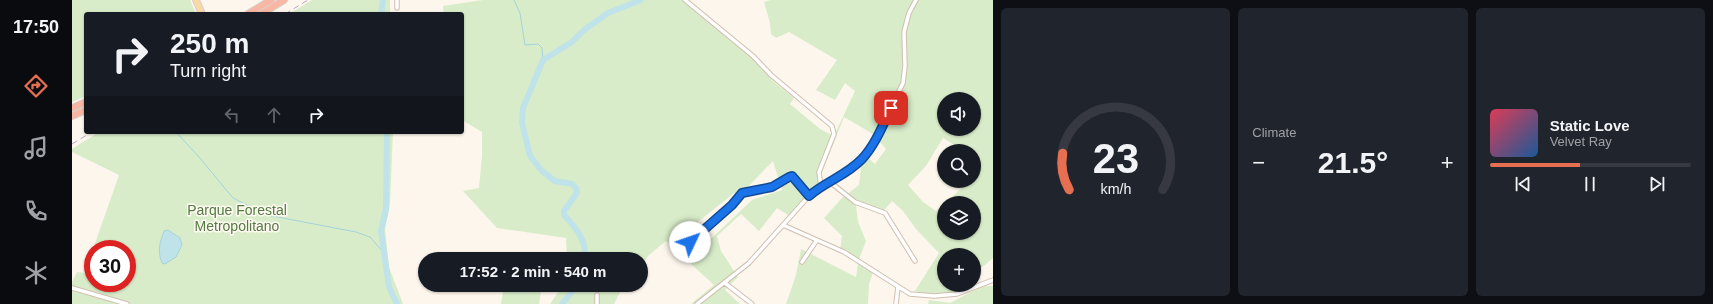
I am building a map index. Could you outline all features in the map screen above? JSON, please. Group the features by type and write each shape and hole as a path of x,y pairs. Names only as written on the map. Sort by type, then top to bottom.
{"highway":[{"path":"251,12 271,0"},
{"path":"264,12 284,0"},
{"path":"72,108 84,103"},
{"path":"72,116 84,111"}],"main road":[{"path":"192,0 197,12"},
{"path":"196,0 201,12"}],"street":[{"path":"397,0 397,8"},
{"path":"688,0 832,126 834,134 832,142 819,172 821,187"},
{"path":"697,304 754,258 809,196 862,159 879,133 896,97 903,77 904,32 909,13 916,0"},
{"path":"690,242 732,205 742,193 772,187 792,176 809,196"},
{"path":"830,182 855,202 885,213 915,261"},
{"path":"783,225 844,252 910,294 934,296 957,294 993,280"},
{"path":"802,262 818,240"},
{"path":"724,283 752,304"},
{"path":"896,304 898,286"},
{"path":"72,288 127,304"},
{"path":"597,295 597,304"}],"green space":[{"path":"72,0 190,0 195,12 84,12 84,97 72,102"},
{"path":"312,0 390,0 390,12 292,12"},
{"path":"483,0 686,0 763,67 773,81 794,98 790,104 820,129 834,136 855,91 845,83 835,100 816,90 837,60 789,32 776,38 771,34 770,23 764,2 771,0 993,0 993,258 981,268 981,248 937,248 937,251 916,229 903,211 892,201 881,214 856,205 858,222 866,241 859,259 873,272 869,284 868,304 786,304 796,275 801,249 856,277 858,263 840,251 842,236 824,218 842,198 859,185 861,167 868,158 875,164 886,149 873,134 844,117 822,173 822,189 795,212 787,224 809,234 806,238 780,226 788,215 777,208 759,231 741,214 717,236 721,251 738,277 725,290 740,304 691,304 714,285 666,241 648,256 648,252 567,252 566,238 497,228 463,191 479,188 482,156 482,132 464,121 464,12 444,12 443,6","holes":["943,138 953,144 981,144 981,188 962,188 953,196 981,196 981,240 937,240 937,210 936,211 923,202 908,185 926,166 937,148 937,144 939,144","773,161 782,190 752,200 696,253 683,234 734,193 742,193"]},
{"name":"Parque Forestal Metropolitano","path":"96,134 393,134 390,204 385,229 389,267 403,304 72,304 72,282 77,272 84,273 84,292 136,292 136,240 96,240 119,175 72,152 72,149"},
{"path":"937,256 937,292 959,292 939,295 915,291"},
{"path":"993,286 993,304 928,304 929,300 950,303 971,292 981,292 981,287"},
{"path":"503,292 541,292 539,304 501,304"},
{"path":"558,292 620,292 614,304 550,304"}],"water":[{"path":"168,230 180,238 182,245 176,257 165,264 162,263 160,259 160,247 164,231"}],"waterway":[{"path":"381,12 383,0"},
{"path":"514,0 520,13 525,45 538,44 542,48 543,60"},
{"path":"585,252 580,235 564,215 564,211 577,193 576,188 572,184 555,181 542,171 530,156 522,123 523,108 543,60 572,42 584,30 608,13 641,0"},
{"path":"178,134 233,198 267,215 356,232 370,237 383,252"},
{"path":"387,134 386,209 381,231 389,287 397,304"},
{"path":"562,304 571,292"}],"railway":[{"path":"288,12 308,0"},
{"path":"72,144 89,134"}],"route":[{"path":"690,242 732,205 742,193 772,187 792,176 809,196 841,175 862,159 879,133 891,108"}]}
